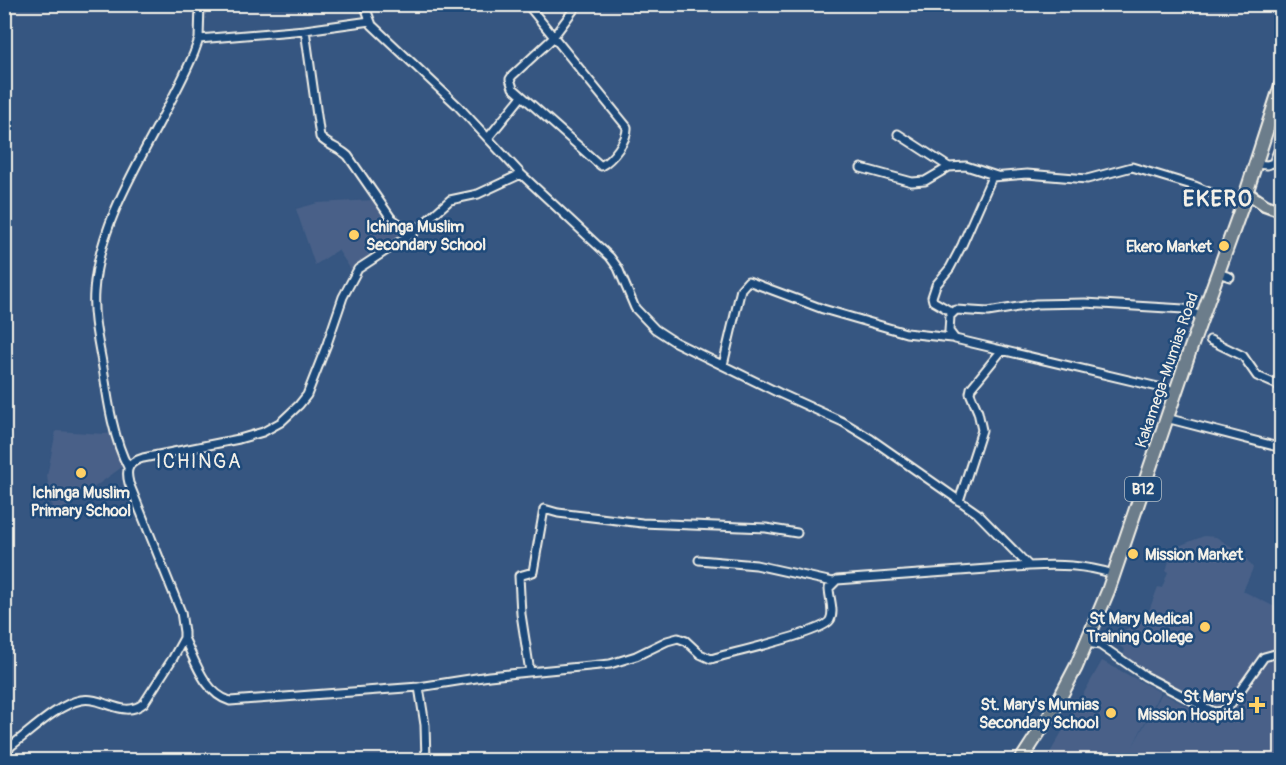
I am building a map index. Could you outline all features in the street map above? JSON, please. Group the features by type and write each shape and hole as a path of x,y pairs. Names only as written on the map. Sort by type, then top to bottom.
{"highway":[{"name":"Kakamega-Mumias Road","path":"1021,760 1053,709 1087,643 1114,574 1202,317 1224,275 1246,192 1281,82"}],"main road":[{"path":"1246,192 1265,205 1281,211"},
{"path":"1242,207 1265,205"}],"street":[{"path":"200,4 199,39 184,76 157,124 113,215 99,256 94,305 107,395 128,466 129,483 181,612 184,638 209,686 220,697 230,701 419,687 489,676 617,663 678,638 711,659 795,638 826,625 830,621 832,612 829,588 833,582"},
{"path":"364,4 370,21 488,138 521,174 610,257 618,267 629,298 650,325 675,342 850,426 911,465 977,513 1029,566"},
{"path":"527,4 553,37 627,127 627,134 606,163 601,166 513,88 510,79 553,37 578,4"},
{"path":"1272,4 1281,11"},
{"path":"199,39 304,30 370,21"},
{"path":"304,30 320,136 326,143 348,156 391,218 413,233"},
{"path":"488,138 522,96"},
{"path":"898,134 949,167"},
{"path":"1255,164 1273,163 1281,141"},
{"path":"861,168 912,182 925,181 949,167 966,166 1000,177"},
{"path":"1202,317 1184,309 1095,303 1052,303 988,312 962,310 952,312 933,300 936,285 950,268 990,179 995,176 1027,174 1087,179 1137,167 1195,186 1242,207"},
{"path":"128,466 144,458 263,432 281,422 307,395 343,297 358,268 413,233 450,200 478,194 521,174"},
{"path":"723,365 741,289 748,281 823,309 906,333 952,338 1175,391"},
{"path":"952,312 950,332 952,338"},
{"path":"1210,340 1243,356 1257,376 1281,387"},
{"path":"959,501 982,430 970,393 971,388 1002,350"},
{"path":"1166,418 1281,448"},
{"path":"530,672 521,614 519,576 533,572 544,508 558,513 642,523 766,528 797,533"},
{"path":"699,560 756,565 833,582 1058,564 1089,566 1114,574"},
{"path":"8,760 7,752 11,746 76,701 89,699 126,710 139,707 162,676 184,638"},
{"path":"1087,643 1100,645 1145,676 1214,712 1223,711 1230,705 1264,657 1281,652"},
{"path":"419,687 425,725 426,760"}],"shaded area":[{"name":"Ichinga Muslim Secondary School","path":"374,200 385,219 403,231 403,236 368,255 352,271 338,250 315,265 296,209 318,203"},
{"name":"Ichinga Muslim Primary School","path":"56,431 113,433 122,467 59,513 52,508 47,476"},
{"name":"St Mary Medical Training College","path":"1204,536 1216,537 1243,554 1253,568 1243,591 1281,610 1281,648 1263,654 1229,701 1221,707 1209,706 1163,681 1123,655 1125,650 1111,639 1147,616 1158,587 1162,588 1171,554 1176,547"},
{"path":"1281,654 1281,760 1046,760 1102,661 1160,692 1133,746 1162,693 1207,717 1219,717 1229,709 1265,659"}],"place":[{"name":"Ichinga Muslim Secondary School","path":"354,235"},
{"name":"Ekero Market","path":"1224,246"},
{"name":"Ichinga Muslim Primary School","path":"81,473"},
{"name":"Mission Market","path":"1133,554"},
{"name":"St Mary Medical Training College","path":"1205,627"},
{"name":"St Mary's Mission Hospital","path":"1257,705"},
{"name":"St. Mary's Mumias Secondary School","path":"1111,713"}],"district":[{"name":"EKERO","path":"1218,198"},
{"name":"ICHINGA","path":"199,461"}]}
